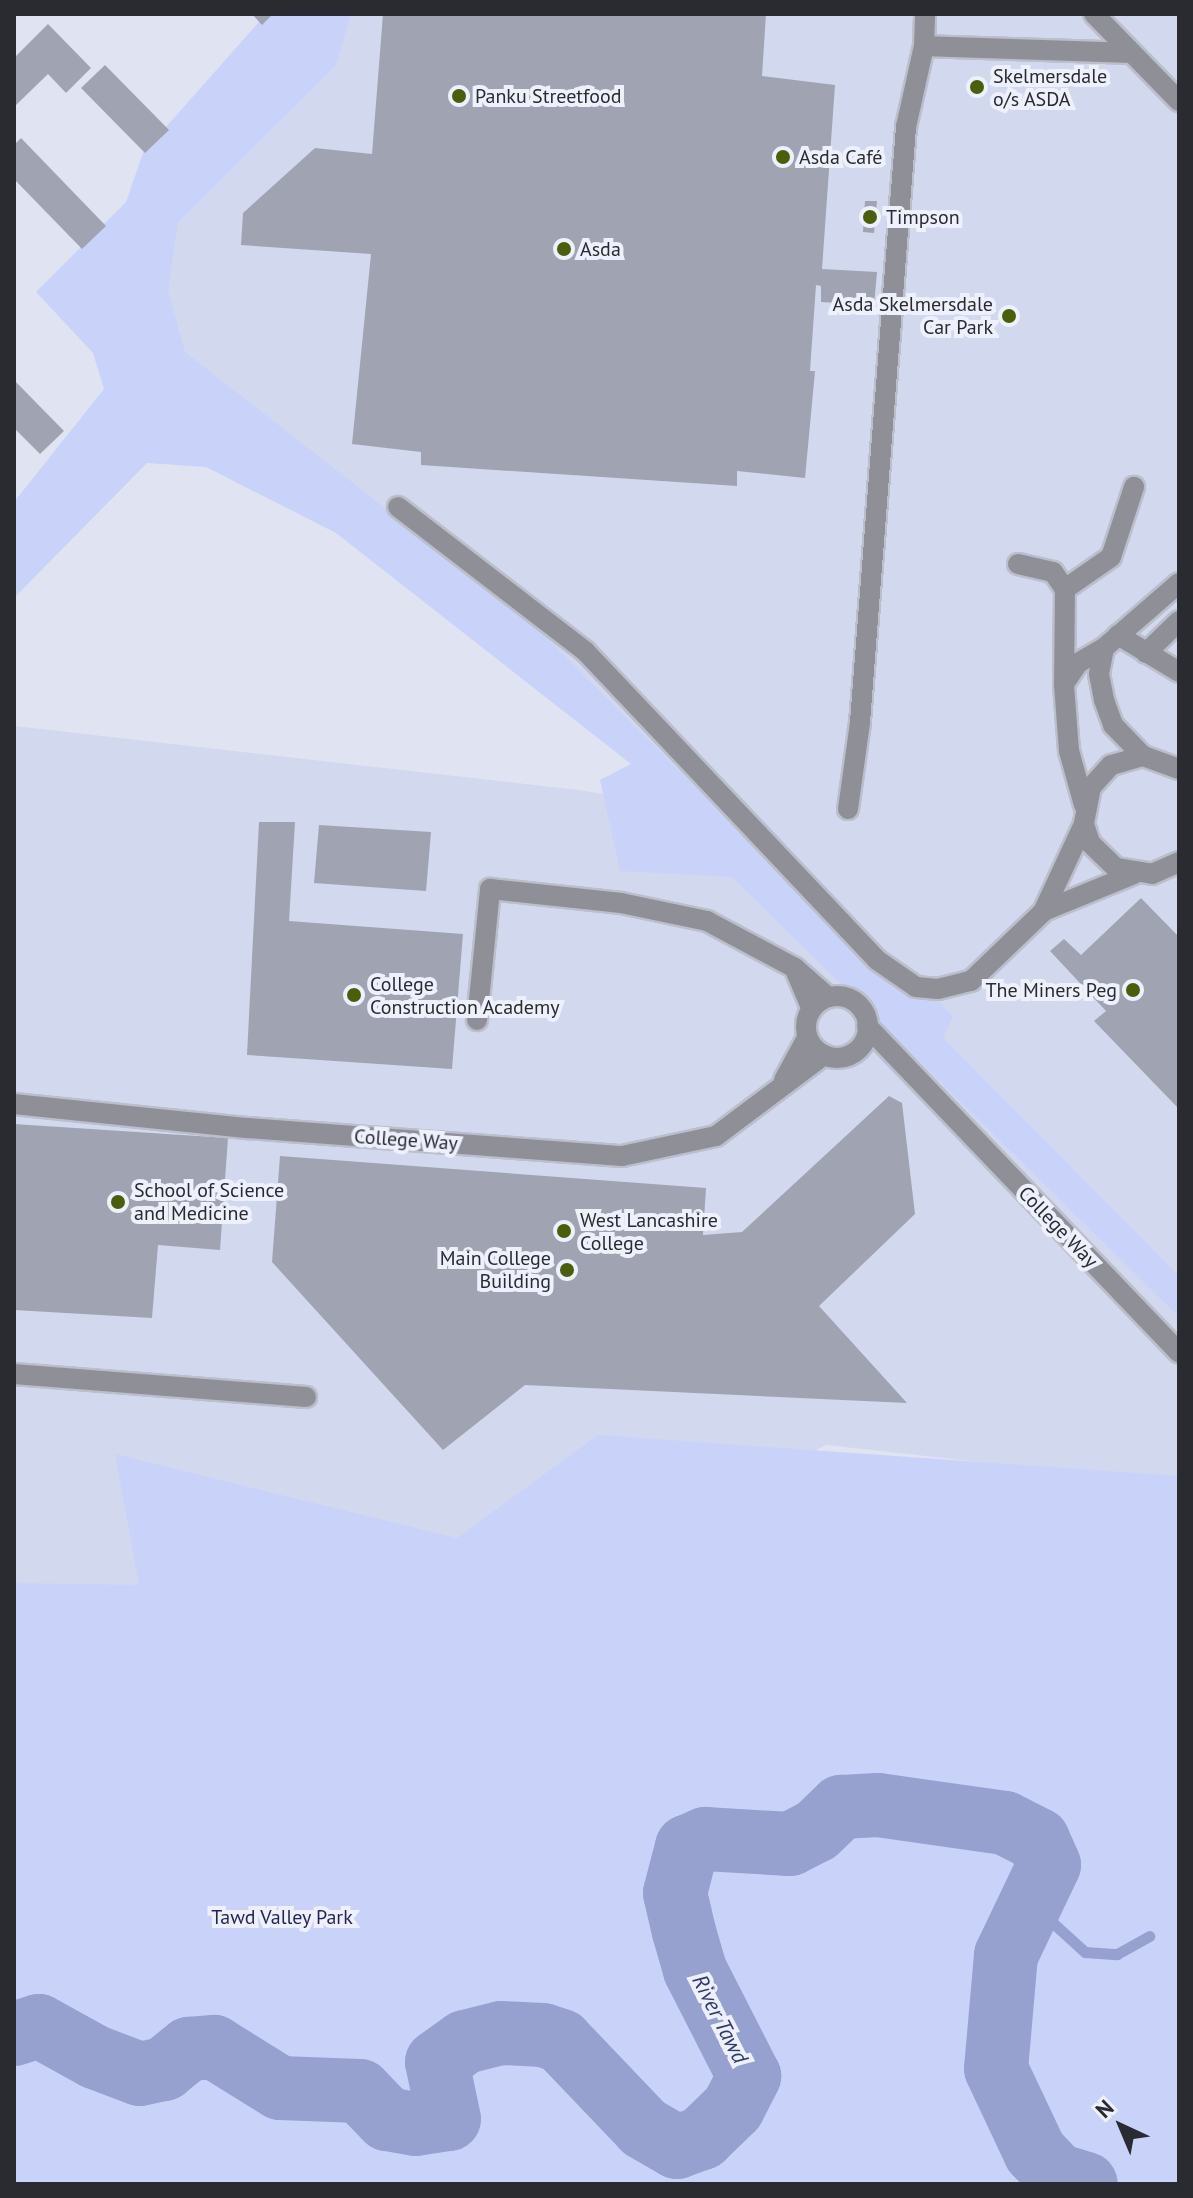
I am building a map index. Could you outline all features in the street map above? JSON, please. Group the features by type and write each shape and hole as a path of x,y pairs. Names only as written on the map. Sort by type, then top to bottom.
{"street":[{"path":"848,809 860,722 906,127 924,46 925,14"},
{"path":"1094,14 1179,101"},
{"path":"924,46 1131,53"},
{"path":"1065,589 1111,557 1134,487"},
{"path":"398,507 585,651 896,978 916,987 938,989 971,981 1043,912 1106,881 1143,874 1179,862"},
{"path":"1018,564 1053,572 1065,589 1067,738 1084,815 1101,858 1179,884"},
{"path":"1064,684 1078,663 1111,642 1179,583"},
{"path":"1146,653 1179,621"},
{"path":"1111,642 1146,653 1179,672"},
{"path":"1111,642 1099,674 1113,725 1166,759"},
{"path":"1043,912 1084,815 1091,787 1111,765 1166,759"},
{"path":"477,1020 490,889 621,903 707,921 795,968 819,1002"},
{"name":"College Way","path":"780,1087 807,1038 819,1002 856,1002 867,1026 904,1067 1179,1353"},
{"path":"860,1048 867,1026"},
{"path":"807,1038 824,1055"},
{"name":"College Way","path":"14,1104 248,1128 622,1156 656,1153 716,1136 824,1055 842,1058 860,1048 904,1067"},
{"path":"14,1374 306,1397"}],"shaded area":[{"path":"343,14 1179,14 1179,1484 827,1445 511,1581 242,1575 14,1604 14,726 578,790 699,809 159,337 164,226"}],"green space":[{"path":"266,14 351,14 336,65 178,222 168,290 185,352 531,622 896,988 937,999 953,1017 943,1038 1179,1276 1179,1317 732,877 620,871 600,780 631,764 336,533 206,467 147,463 14,598 14,502 104,389 93,353 36,292 126,202 143,153"},
{"name":"Tawd Valley Park","path":"598,1435 1179,1476 1179,2184 14,2184 14,1583 139,1585 115,1454 457,1538"}],"building":[{"path":"252,14 273,14 262,25"},
{"name":"Asda","path":"383,14 766,14 762,76 835,85 822,269 877,272 874,305 821,302 821,286 816,285 810,371 815,371 805,478 737,471 737,486 421,465 421,452 352,444 371,254 241,245 243,213 315,148 372,154"},
{"path":"48,24 91,68 66,93 48,74 14,107 14,58"},
{"path":"105,65 169,130 145,153 81,88"},
{"path":"21,138 106,226 82,249 14,179 14,145"},
{"name":"Timpson","path":"865,201 877,201 874,233 863,232"},
{"path":"14,380 64,431 40,454 14,428"},
{"name":"College Construction Academy","path":"259,822 295,822 289,921 463,934 452,1069 247,1055"},
{"path":"319,825 431,832 426,891 314,883"},
{"name":"The Miners Peg","path":"1141,898 1179,937 1179,1109 1094,1021 1106,1011 1050,951 1064,939 1081,955"},
{"name":"Main College Building","path":"889,1096 902,1103 915,1214 819,1306 907,1403 525,1385 443,1450 272,1262 280,1156 706,1188 703,1235 742,1232"},
{"name":"School of Science and Medicine","path":"14,1124 228,1138 220,1250 158,1245 152,1318 14,1310"}],"waterway":[{"name":"River Tawd","path":"14,2034 39,2026 95,2057 140,2074 164,2069 189,2049 214,2047 280,2088 360,2091 387,2119 416,2124 449,2119 437,2062 465,2042 501,2033 543,2035 561,2041 644,2128 677,2147 702,2138 733,2108 749,2076 695,1970 684,1932 675,1893 687,1847 705,1839 790,1844 816,1831 841,1807 878,1805 1005,1823 1038,1840 1049,1865 1006,1955 996,2069 1035,2152 1057,2175 1086,2184"},
{"path":"1032,1904 1085,1952 1117,1954 1149,1936"}],"place":[{"name":"Skelmersdale o/s ASDA","path":"977,87"},
{"name":"Panku Streetfood","path":"459,96"},
{"name":"Asda Café","path":"783,157"},
{"name":"Timpson","path":"870,217"},
{"name":"Asda","path":"564,249"},
{"name":"Asda Skelmersdale Car Park","path":"1009,316"},
{"name":"The Miners Peg","path":"1133,990"},
{"name":"College Construction Academy","path":"354,995"},
{"name":"School of Science and Medicine","path":"118,1202"},
{"name":"West Lancashire College","path":"564,1231"},
{"name":"Main College Building","path":"567,1270"}]}
